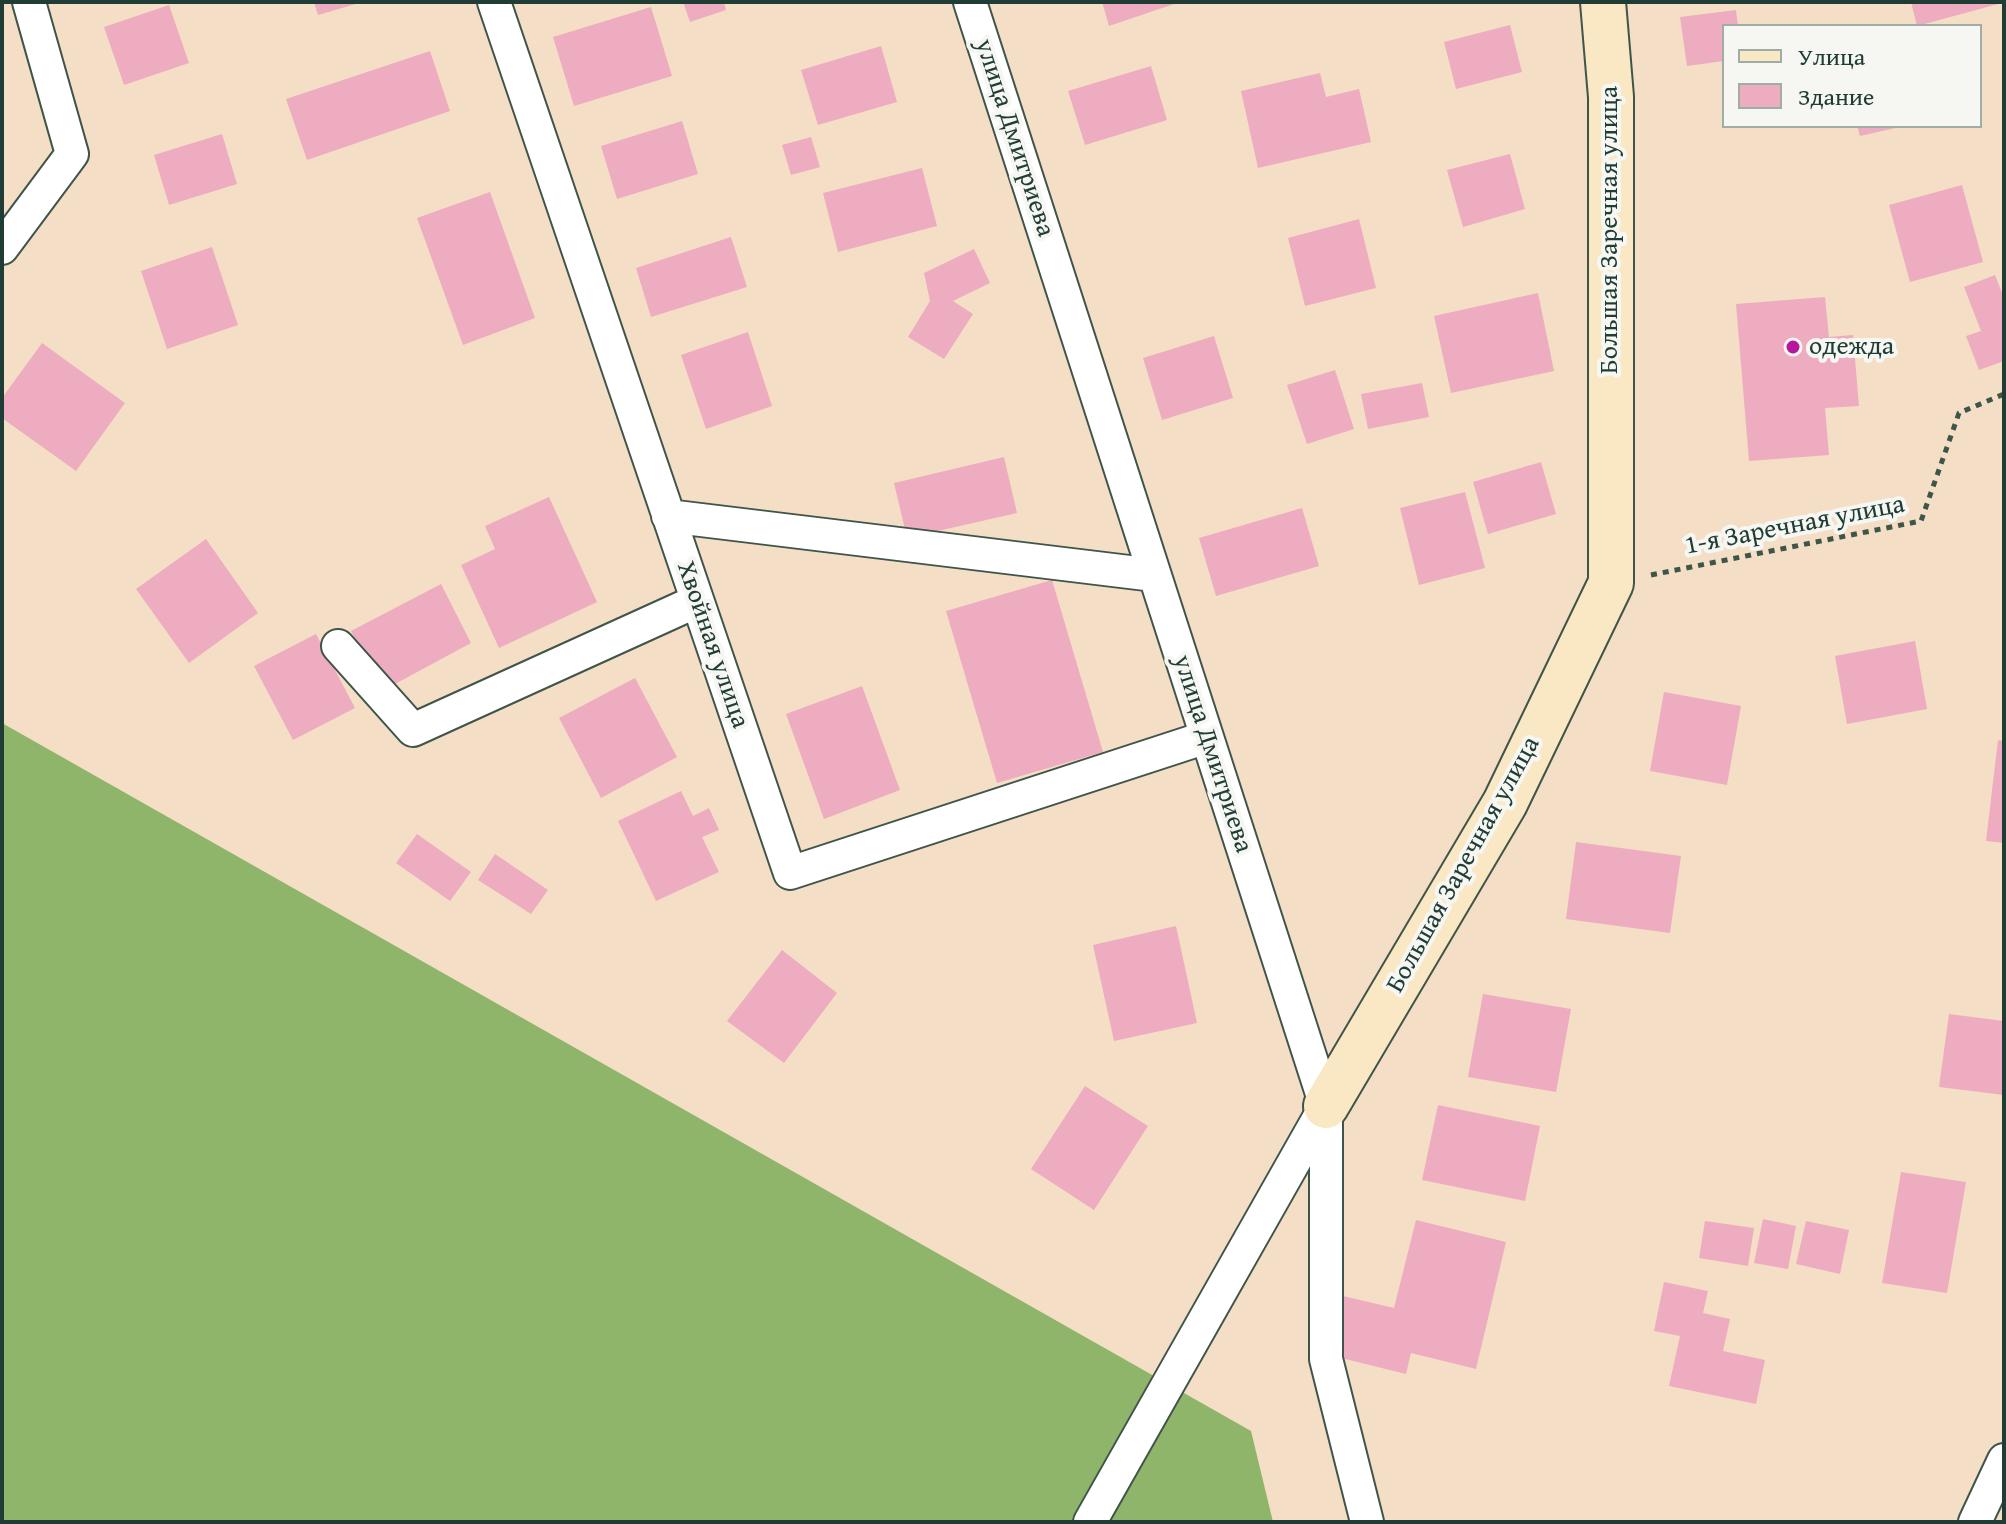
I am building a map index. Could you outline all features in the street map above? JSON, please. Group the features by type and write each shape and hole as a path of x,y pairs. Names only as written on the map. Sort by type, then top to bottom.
{"street":[{"path":"2,248 72,154 29,2"},
{"name":"Хвойная улица","path":"494,2 790,873 1207,737"},
{"name":"улица Дмитриева","path":"970,2 1326,1106 1326,1359 1367,1522"},
{"name":"Большая Заречная улица","path":"1090,1522 1326,1106 1505,803 1611,583 1611,97 1603,2"},
{"path":"668,516 1154,575"},
{"path":"338,646 413,730 697,601"},
{"path":"1975,1522 2004,1460"}],"path":[{"name":"1-я Заречная улица","path":"1611,583 1921,521 1959,413 2004,394"}],"green space":[{"path":"2,723 1251,1431 1273,1522 2,1522"}],"building":[{"path":"314,2 359,2 359,3 318,15"},
{"path":"683,2 724,2 726,10 690,22"},
{"path":"1102,2 1177,2 1177,3 1109,26"},
{"path":"1911,2 2002,2 1924,24 1916,24"},
{"path":"169,5 189,63 124,85 104,27"},
{"path":"651,7 672,76 574,106 553,37"},
{"path":"1736,10 1738,24 1722,24 1722,61 1687,66 1680,17"},
{"path":"1510,25 1522,72 1456,89 1444,42"},
{"path":"881,46 897,102 818,125 801,70"},
{"path":"430,51 450,111 307,160 286,99"},
{"path":"1151,66 1167,120 1085,145 1068,91"},
{"path":"1320,73 1326,97 1359,89 1371,142 1258,168 1241,91"},
{"path":"682,121 698,174 617,199 601,146"},
{"path":"1858,128 1896,128 1860,136"},
{"path":"222,134 237,184 169,205 154,155"},
{"path":"811,137 820,167 791,175 782,145"},
{"path":"1510,154 1525,209 1463,227 1447,170"},
{"path":"922,168 937,226 838,252 823,193"},
{"path":"1962,185 1983,262 1910,282 1889,205"},
{"path":"490,192 535,318 463,345 417,218"},
{"path":"1359,219 1376,288 1305,306 1288,238"},
{"path":"731,237 747,287 651,317 636,268"},
{"path":"212,247 238,325 167,349 141,271"},
{"path":"974,249 990,283 953,301 973,314 944,359 908,337 930,301 924,273"},
{"path":"1995,275 2004,298 2004,361 1979,370 1966,336 1981,331 1964,287"},
{"path":"1538,293 1554,371 1451,393 1434,316"},
{"path":"1825,297 1829,337 1853,335 1859,406 1825,408 1829,455 1749,461 1736,304"},
{"path":"748,332 772,406 706,429 681,355"},
{"path":"1214,336 1233,398 1162,420 1143,358"},
{"path":"42,343 125,403 76,471 2,418 2,398"},
{"path":"1335,370 1354,429 1307,444 1287,385"},
{"path":"1422,383 1429,417 1368,429 1361,394"},
{"path":"1004,457 1017,513 907,538 894,483"},
{"path":"1541,462 1556,514 1488,534 1473,482"},
{"path":"1465,492 1485,568 1419,585 1400,508"},
{"path":"549,497 597,602 499,648 461,565 495,549 485,526"},
{"path":"1302,508 1319,566 1216,596 1199,538"},
{"path":"206,539 258,613 189,663 136,589"},
{"path":"1052,580 1103,752 997,783 946,611"},
{"path":"441,584 471,643 382,691 351,631"},
{"path":"316,634 355,708 293,740 254,666"},
{"path":"1915,641 1927,709 1847,724 1835,656"},
{"path":"635,678 677,757 601,798 559,718"},
{"path":"862,686 900,790 824,819 786,714"},
{"path":"1664,692 1741,706 1727,785 1650,771"},
{"path":"1998,740 2004,741 2004,843 1986,841"},
{"path":"681,791 693,816 709,808 719,830 702,837 719,872 656,901 618,821"},
{"path":"417,834 471,872 450,901 396,863"},
{"path":"1576,842 1681,856 1670,933 1566,919"},
{"path":"495,854 548,890 531,914 478,880"},
{"path":"1176,926 1197,1023 1114,1041 1093,945"},
{"path":"782,950 837,993 784,1063 727,1021"},
{"path":"1483,994 1571,1009 1556,1092 1468,1077"},
{"path":"1949,1014 2004,1021 2004,1095 1939,1087"},
{"path":"1085,1086 1148,1126 1094,1210 1031,1169"},
{"path":"1438,1105 1540,1126 1525,1201 1422,1180"},
{"path":"1901,1172 1966,1182 1947,1293 1882,1283"},
{"path":"1763,1219 1796,1226 1788,1269 1754,1263"},
{"path":"1416,1220 1506,1242 1476,1369 1411,1353 1406,1374 1329,1355 1343,1296 1394,1308"},
{"path":"1705,1221 1754,1228 1748,1266 1699,1258"},
{"path":"1806,1221 1849,1230 1840,1274 1796,1264"},
{"path":"1664,1282 1708,1291 1703,1313 1730,1319 1723,1351 1765,1360 1756,1404 1669,1386 1680,1336 1654,1331"}],"place":[{"name":"одежда","path":"1793,347"}]}
